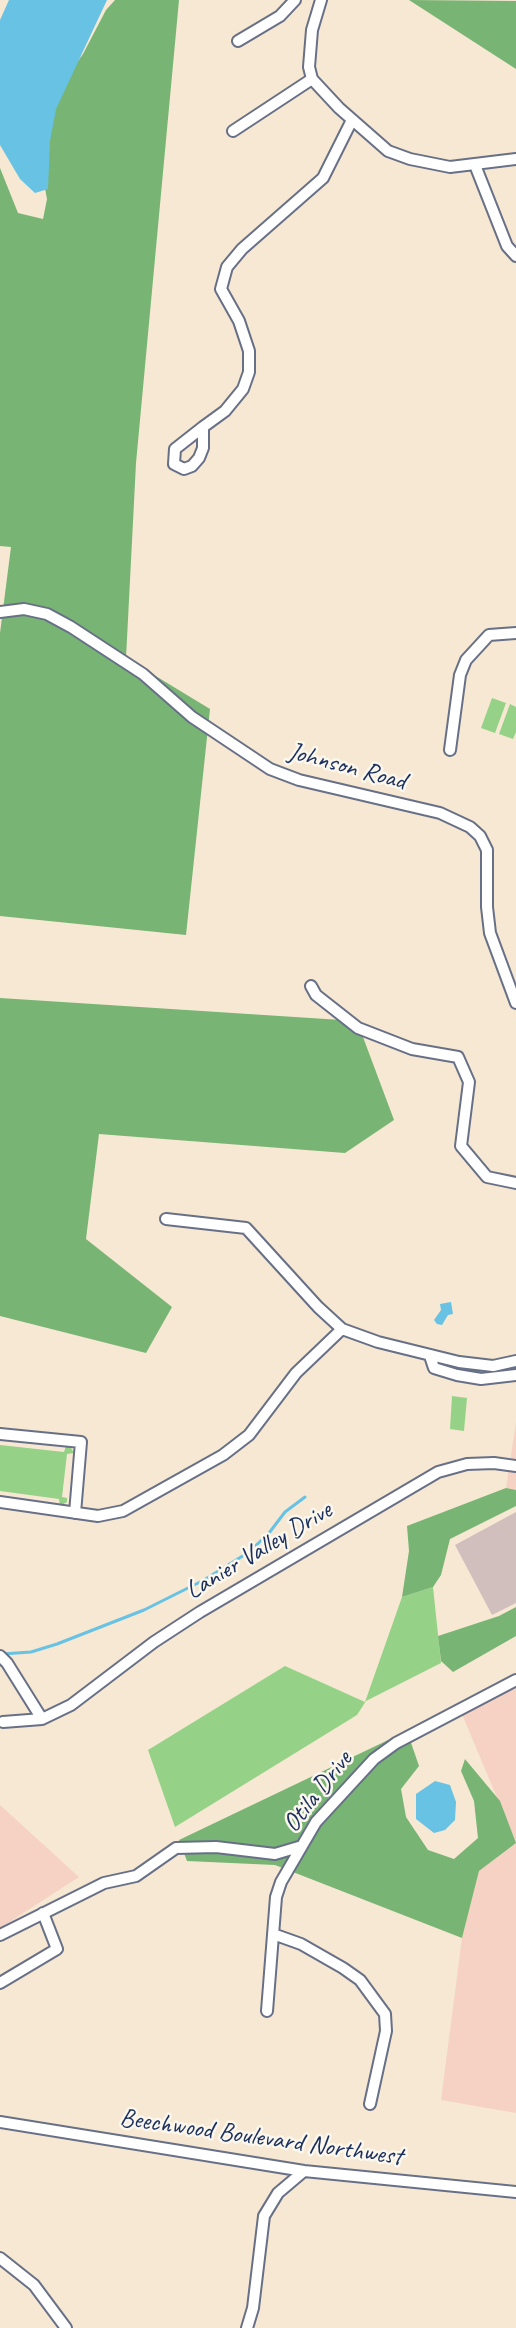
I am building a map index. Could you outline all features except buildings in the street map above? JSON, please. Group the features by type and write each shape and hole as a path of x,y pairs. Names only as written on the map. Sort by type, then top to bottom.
{"street":[{"path":"238,41 279,16 295,0"},
{"path":"321,0 312,30 309,67 312,79 352,120 388,151 410,159 450,167 516,159"},
{"path":"233,131 312,79"},
{"path":"203,427 225,411 243,389 249,372 249,351 242,331 221,289 228,267 242,249 322,178 352,120"},
{"path":"475,165 507,246 516,256"},
{"name":"Johnson Road","path":"0,612 24,609 47,614 71,627 143,675 192,717 270,769 317,785 440,813 470,827 480,836 487,850 487,907 490,933 516,1003"},
{"path":"450,750 460,675 466,660 489,635 516,633"},
{"path":"311,986 316,995 358,1028 412,1049 458,1057 469,1082 461,1146 487,1177 516,1183"},
{"path":"166,1219 246,1228 318,1307 342,1329 430,1356 434,1368 458,1369 501,1377 516,1375"},
{"path":"0,1502 98,1516 123,1511 223,1455 249,1435 296,1373 342,1329"},
{"path":"458,1369 516,1362"},
{"path":"498,1365 501,1377"},
{"path":"0,1434 81,1442 75,1513"},
{"name":"Lanier Valley Drive","path":"42,1719 88,1695 154,1642 200,1612 438,1472 468,1464 494,1462 516,1466"},
{"path":"0,1656 7,1663 42,1719 1,1721"},
{"name":"Otila Drive","path":"267,2011 276,1897 281,1882 316,1822 374,1758 396,1743 516,1680"},
{"path":"0,1935 104,1883 136,1876 176,1848 216,1847 275,1854 302,1846"},
{"path":"0,1983 57,1949 43,1913"},
{"path":"273,1934 301,1944 360,1980 384,2014 386,2031 370,2104"},
{"name":"Beechwood Boulevard Northwest","path":"0,2122 304,2171 516,2192"},
{"path":"247,2328 253,2308 264,2216 278,2193 304,2171"},
{"path":"0,2258 34,2285 66,2328"}],"shaded area":[{"path":"516,1422 516,1490 506,1488"},
{"path":"516,1512 516,1603 492,1615 455,1545"},
{"path":"516,1676 516,1843 459,1707"},
{"path":"0,1805 79,1877 0,1928"},
{"path":"516,1843 516,2113 441,2100 462,1938 479,1871"}],"green space":[{"path":"115,0 179,0 136,463 126,658 210,709 186,935 0,916 0,633 11,547 0,546 0,168 18,213 43,219 47,199 38,151 50,101 83,54 106,10"},
{"path":"409,0 516,1 516,69"},
{"path":"492,698 506,703 495,733 481,728"},
{"path":"510,704 516,707 516,732 513,739 499,734"},
{"path":"0,998 357,1021 394,1120 345,1153 99,1134 86,1239 172,1307 146,1353 0,1316"},
{"path":"452,1396 467,1398 464,1431 450,1429"},
{"path":"0,1445 64,1452 66,1446 71,1448 74,1453 67,1454 62,1497 67,1498 67,1502 60,1506 59,1499 0,1491"},
{"path":"506,1488 516,1490 516,1506 450,1539 441,1575 433,1587 402,1597 409,1551 407,1526"},
{"path":"433,1587 441,1663 366,1701 357,1715 175,1827 148,1750 285,1666 365,1702 402,1597"},
{"path":"516,1607 516,1636 453,1672 441,1661 438,1636 499,1616"},
{"path":"407,1731 419,1766 401,1789 406,1817 428,1850 454,1859 478,1838 474,1801 461,1771 465,1759 500,1801 516,1843 479,1871 462,1938 275,1865 187,1861 179,1840"}],"water":[{"path":"9,0 107,0 56,109 50,141 48,189 35,193 20,179 0,145 0,20"},
{"path":"451,1302 453,1314 448,1315 442,1325 437,1324 434,1320 441,1310 440,1304"},
{"path":"435,1781 450,1785 456,1802 455,1820 445,1830 434,1833 416,1819 416,1794"}],"waterway":[{"path":"2,1654 31,1652 57,1644 144,1610 204,1580 249,1552 269,1533 285,1512 305,1497"}]}
